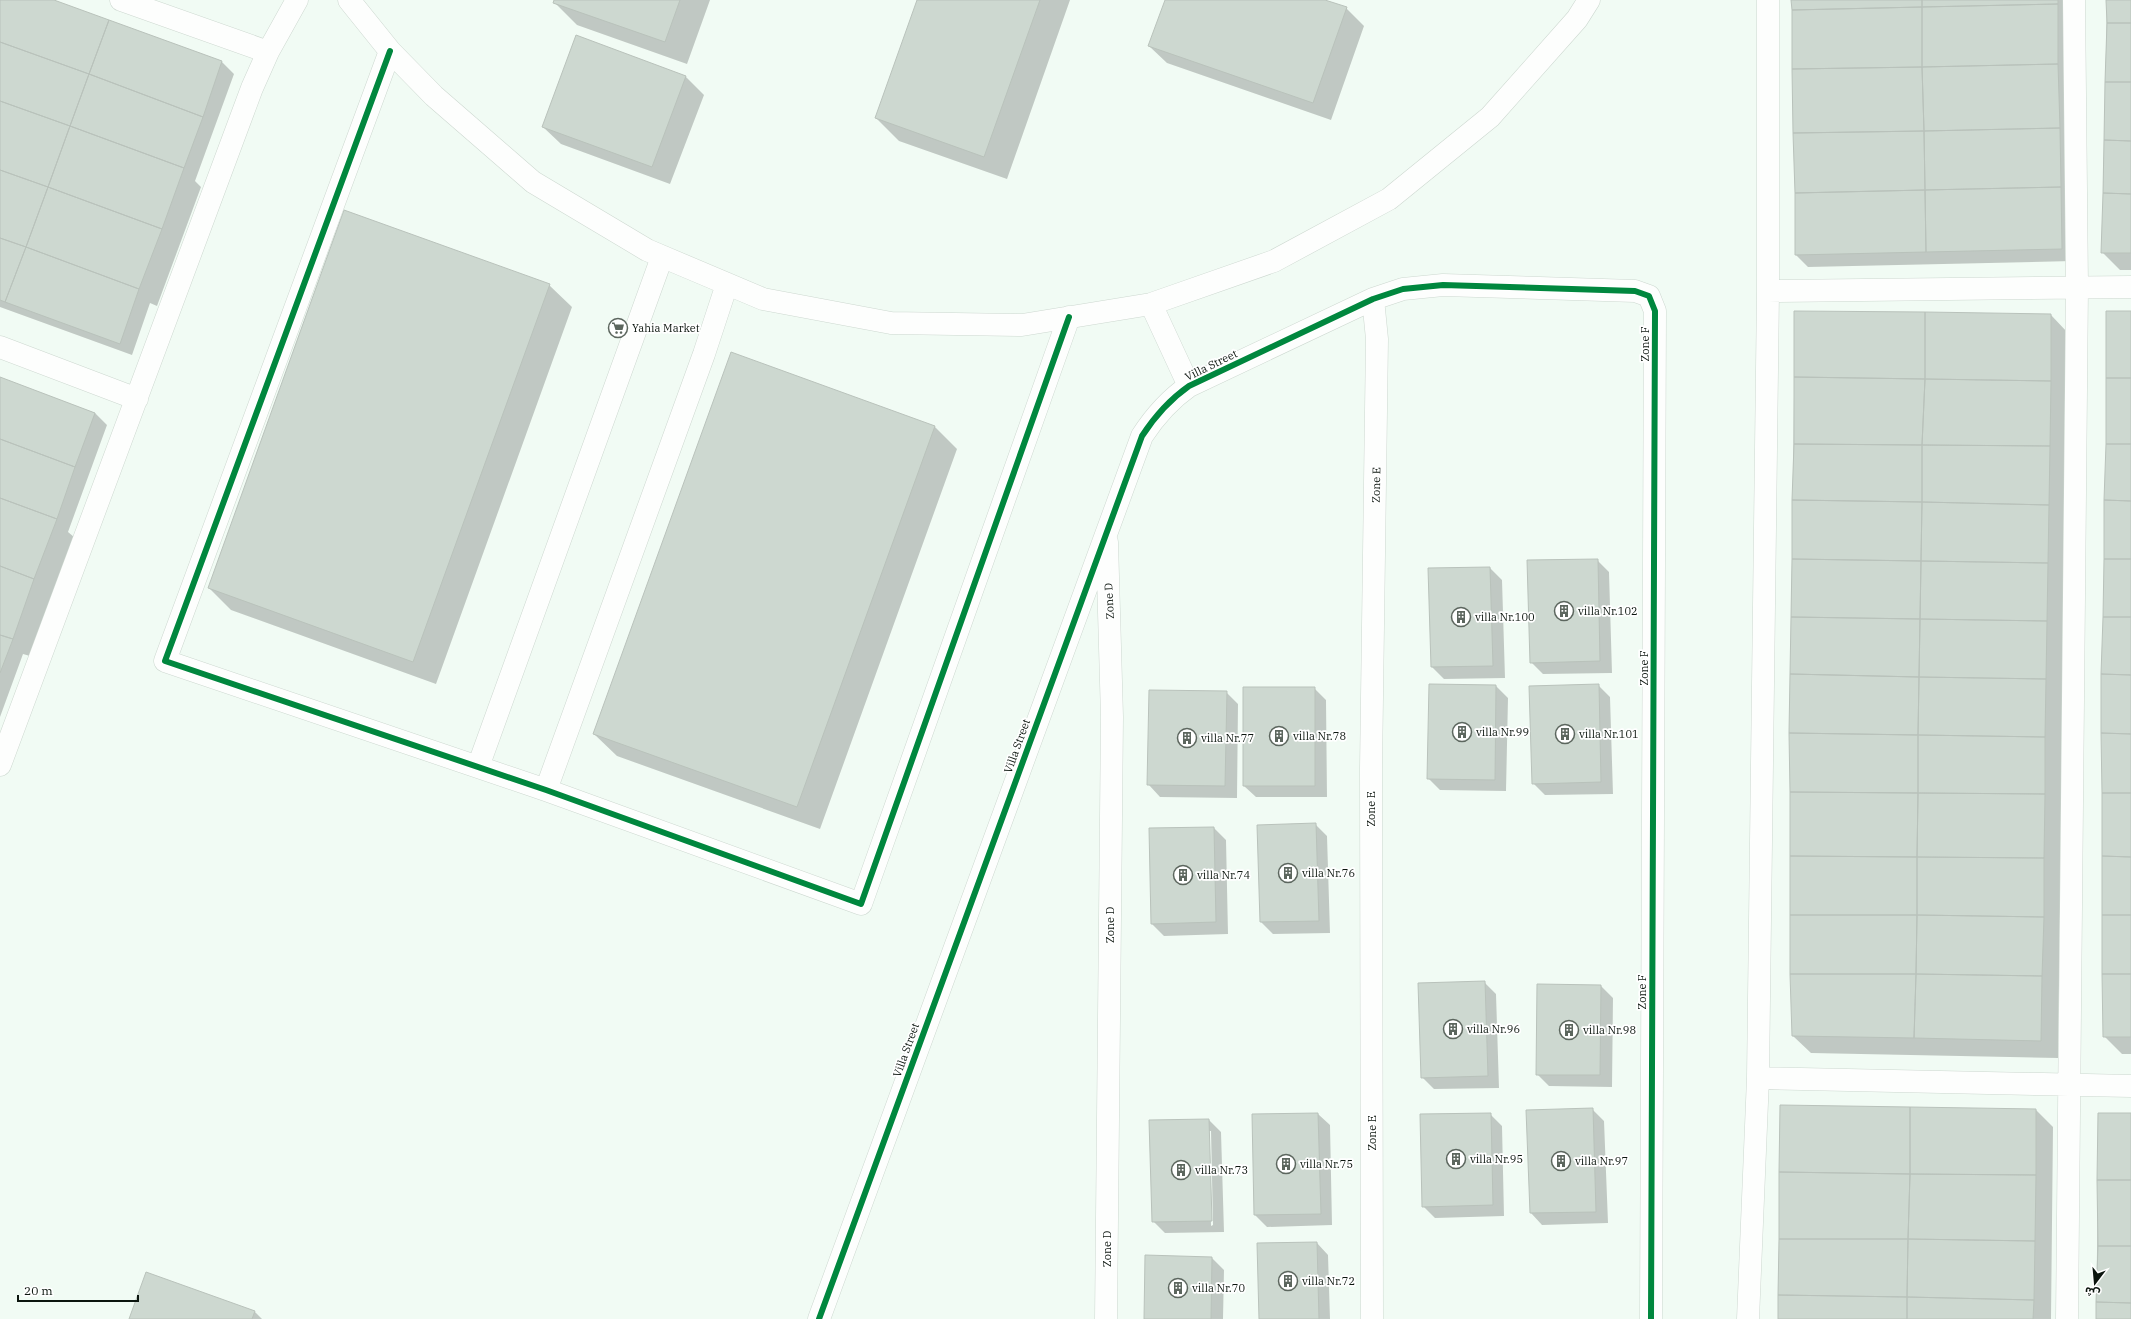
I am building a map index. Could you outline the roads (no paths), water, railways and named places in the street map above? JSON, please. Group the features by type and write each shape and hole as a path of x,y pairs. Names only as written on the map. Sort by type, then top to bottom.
{"street":[{"path":"121,0 268,52"},
{"path":"0,765 252,88 268,52 297,0"},
{"path":"349,0 390,51 434,96 533,182 647,250 763,299 892,322 1022,325 1151,304 1274,261 1389,199 1490,117 1577,19 1589,0"},
{"path":"1748,1319 1758,1078 1768,291 1768,0"},
{"path":"2067,1319 2077,287 2074,0"},
{"path":"390,51 165,661 546,790 861,904 1069,317"},
{"path":"478,767 662,257"},
{"path":"546,790 727,284"},
{"name":"Zone F","path":"1373,299 1403,289 1443,285 1621,290 1635,291 1649,296 1655,311 1651,1319"},
{"path":"1768,291 2131,287"},
{"name":"Villa Street","path":"822,1315 1106,531 1142,436 1155,417 1170,400 1189,386 1373,299"},
{"name":"Zone E","path":"1372,1319 1371,769 1377,361 1377,339 1373,299"},
{"path":"1151,304 1189,386"},
{"path":"0,347 137,399"},
{"name":"Zone D","path":"1106,531 1112,717 1106,1319"},
{"path":"1758,1078 2131,1086"}],"place":[{"name":"Yahia Market","path":"618,328"},
{"name":"villa Nr.102","path":"1564,611"},
{"name":"villa Nr.100","path":"1461,617"},
{"name":"villa Nr.99","path":"1462,732"},
{"name":"villa Nr.101","path":"1565,734"},
{"name":"villa Nr.78","path":"1279,736"},
{"name":"villa Nr.77","path":"1187,738"},
{"name":"villa Nr.76","path":"1288,873"},
{"name":"villa Nr.74","path":"1183,875"},
{"name":"villa Nr.96","path":"1453,1029"},
{"name":"villa Nr.98","path":"1569,1030"},
{"name":"villa Nr.95","path":"1456,1159"},
{"name":"villa Nr.97","path":"1561,1161"},
{"name":"villa Nr.75","path":"1286,1164"},
{"name":"villa Nr.73","path":"1181,1170"},
{"name":"villa Nr.72","path":"1288,1281"},
{"name":"villa Nr.70","path":"1178,1288"}]}
